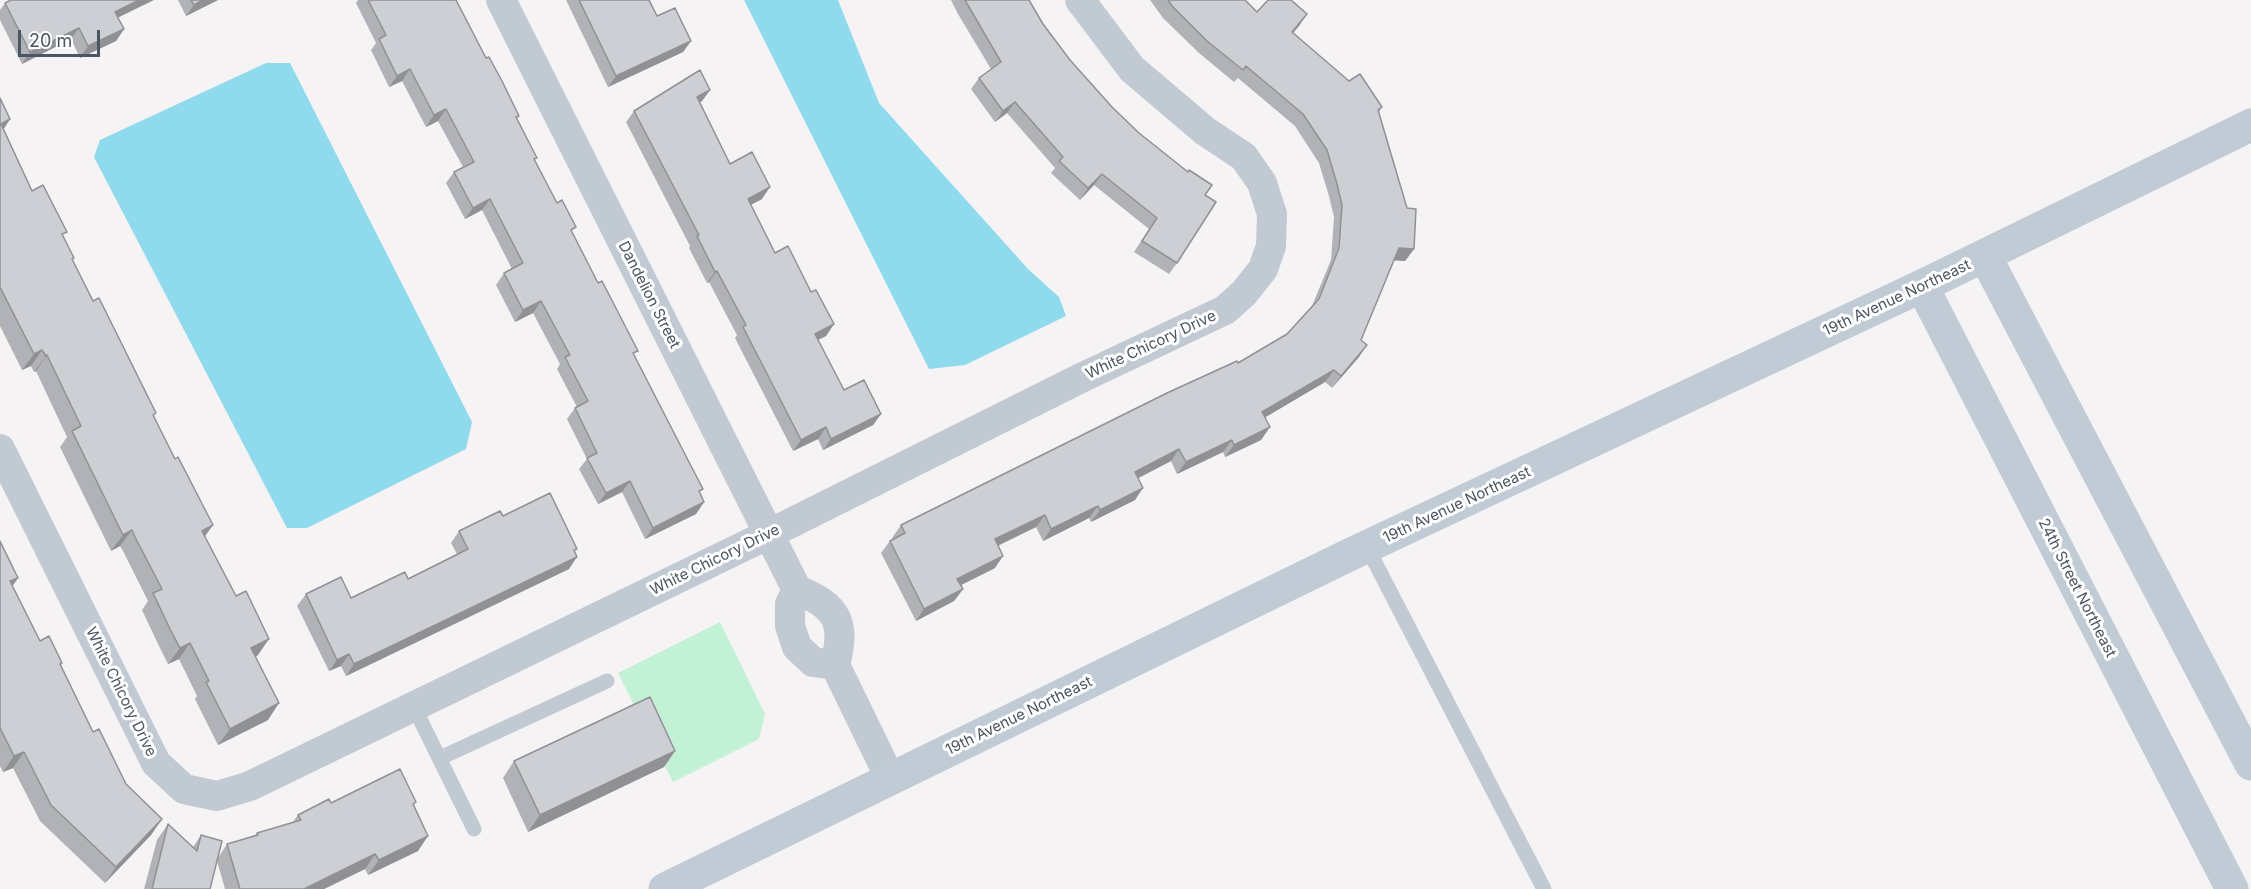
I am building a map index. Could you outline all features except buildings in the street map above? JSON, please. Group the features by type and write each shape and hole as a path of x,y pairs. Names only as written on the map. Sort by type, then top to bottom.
{"street":[{"name":"Dandelion Street","path":"501,0 796,590"},
{"name":"White Chicory Drive","path":"0,449 156,763 184,789 217,796 250,786 769,534 1083,377 1225,310 1244,293 1263,268 1271,246 1272,214 1262,183 1244,157 1205,131 1132,69 1080,0"},
{"name":"19th Avenue Northeast","path":"664,889 1367,547 1923,286 2251,125"},
{"path":"1984,256 2251,764"},
{"name":"24th Street Northeast","path":"1923,286 2232,889"},
{"path":"835,665 813,662 797,647 790,626 790,604 796,590 818,598 831,610 840,627 841,644 835,665 890,778"}],"lane":[{"path":"1367,547 1545,889"},
{"path":"440,758 607,681"},
{"path":"414,707 474,829"}],"green space":[{"path":"720,622 765,714 759,739 673,782 618,673"}],"water":[{"path":"744,0 838,0 879,103 1028,269 1059,297 1066,316 965,365 929,369"},
{"path":"266,63 290,63 472,422 466,449 307,528 287,528 94,157 100,140"}]}
